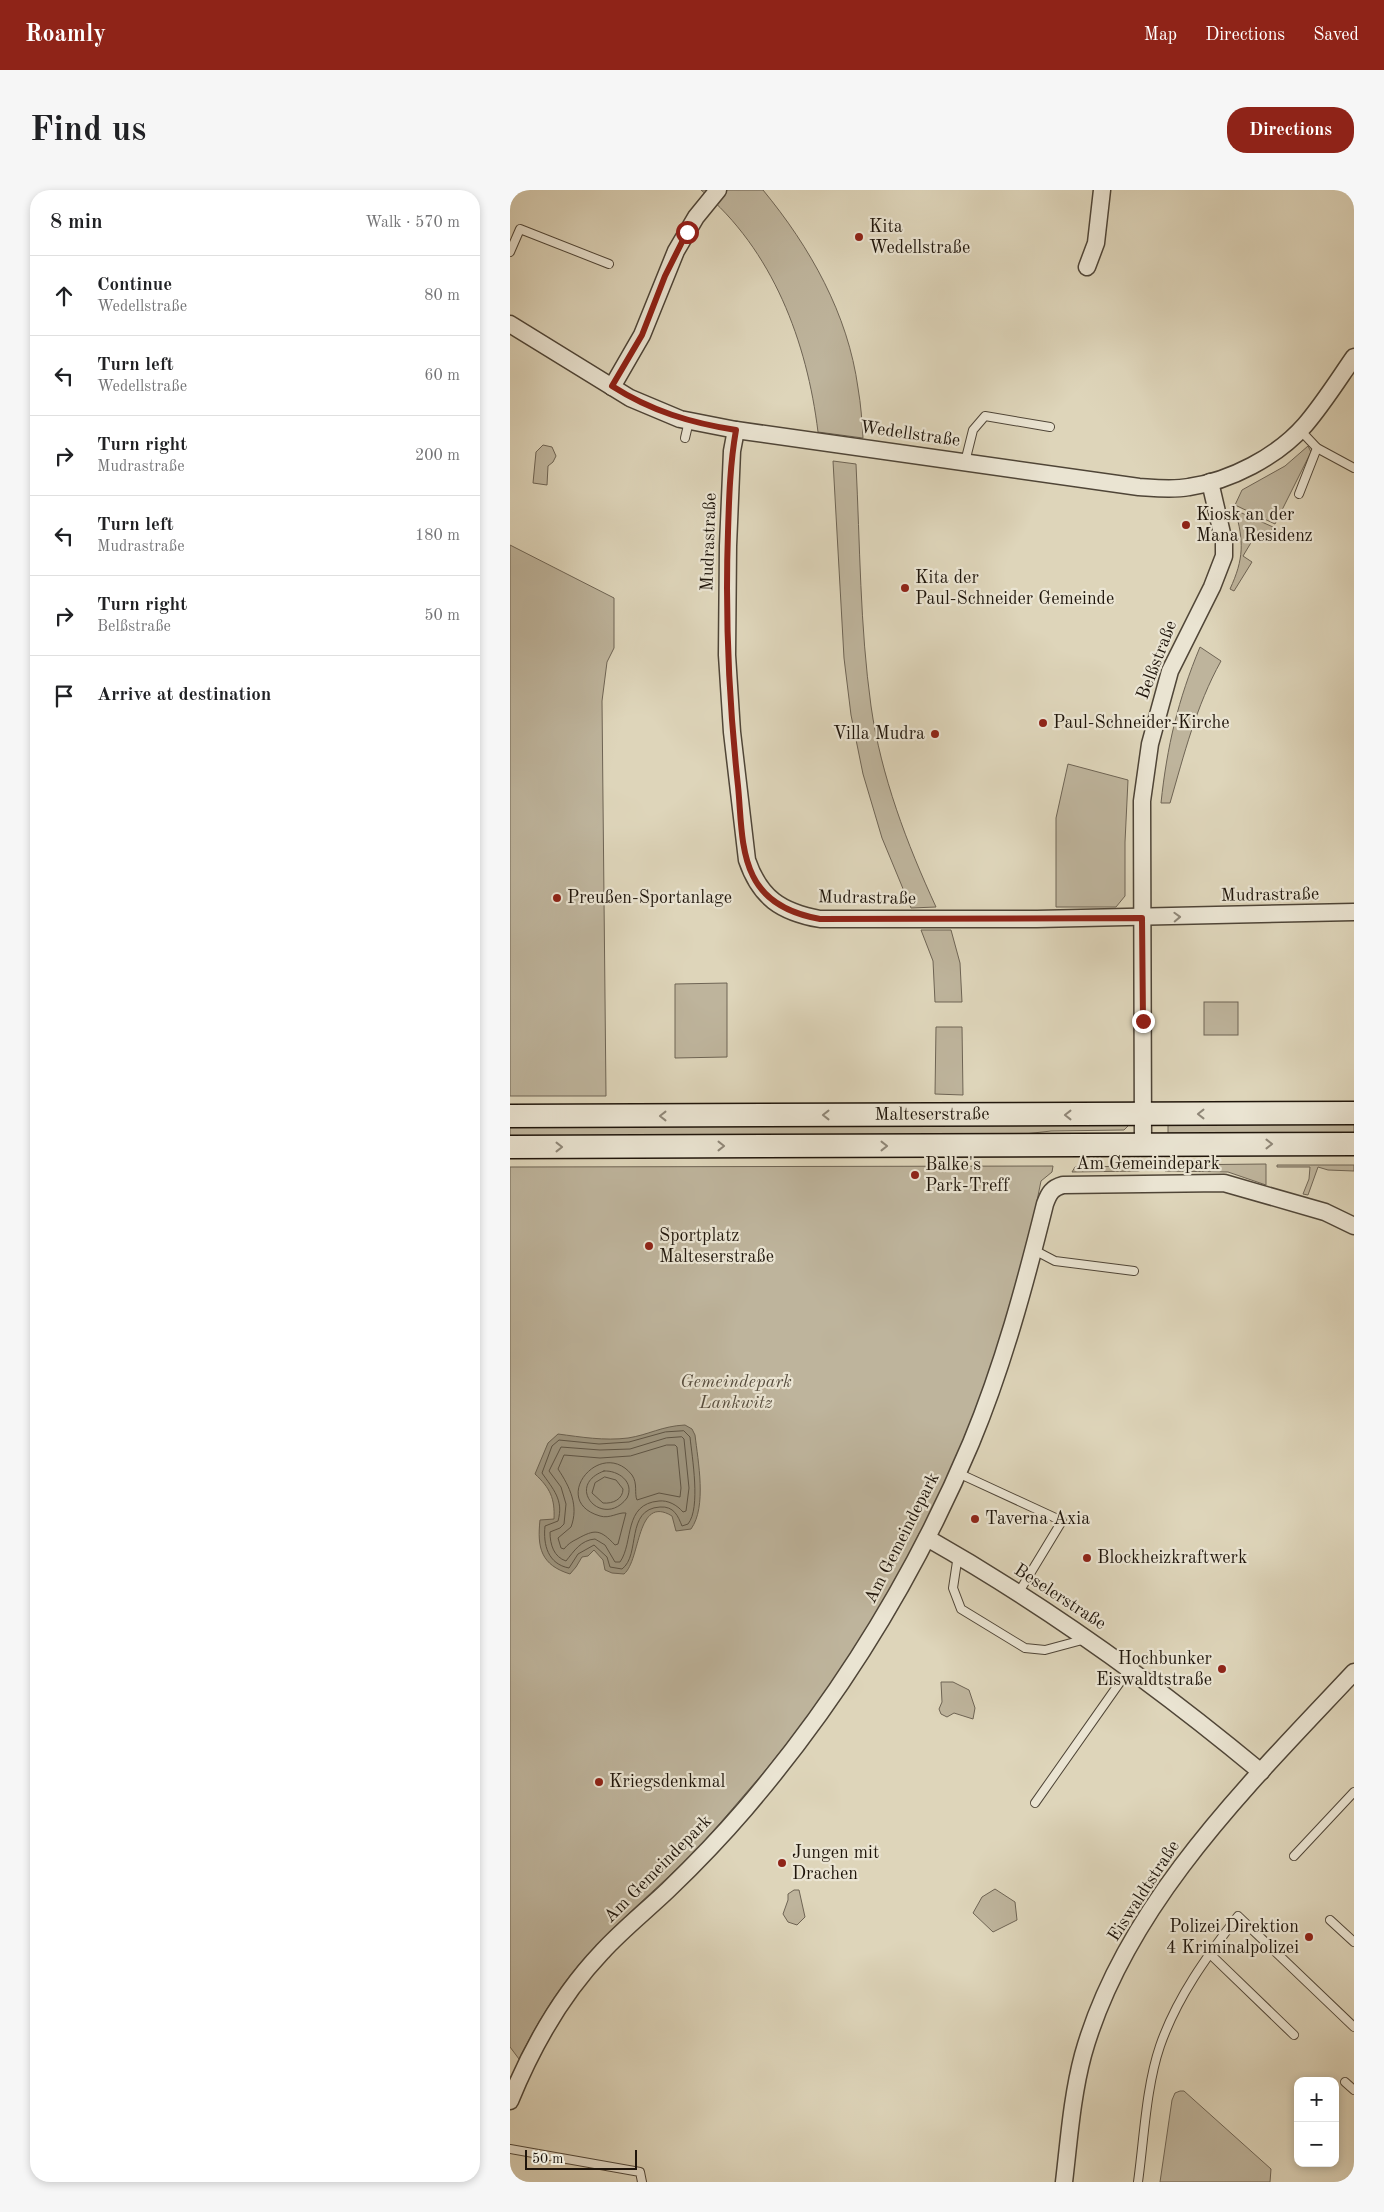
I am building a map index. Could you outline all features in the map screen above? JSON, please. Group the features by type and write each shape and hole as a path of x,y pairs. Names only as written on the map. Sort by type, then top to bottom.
{"main road":[{"name":"Malteserstraße","path":"510,1116 1354,1113"},
{"name":"Malteserstraße","path":"510,1147 1354,1144"}],"street":[{"path":"612,386 642,335 688,223 718,190"},
{"path":"1086,267 1096,243 1102,190"},
{"name":"Wedellstraße","path":"510,324 612,386 654,409 689,421 736,430 1139,487 1188,487 1210,482"},
{"path":"1210,482 1254,463 1286,442 1300,430 1329,394 1354,357"},
{"name":"Mudrastraße","path":"736,430 732,451 729,504 726,607 732,732 747,860 752,875 766,895 782,907 799,915 820,919 1142,918 1354,912"},
{"name":"Belßstraße","path":"1143,1145 1142,801 1150,744 1170,671 1214,582 1224,556 1223,534 1210,482"},
{"name":"Am Gemeindepark","path":"510,2100 531,2054 568,1992 603,1951 707,1851 763,1787 828,1702 879,1626 927,1538 972,1441 1025,1285 1049,1194 1055,1187 1063,1185 1224,1183 1325,1212 1354,1226"},
{"name":"Beselerstraße","path":"927,1538 1019,1592 1130,1668 1190,1713 1261,1772"},
{"name":"Eiswaldtstraße","path":"1064,2182 1078,2075 1101,2003 1140,1930 1164,1892 1203,1838 1261,1772 1354,1672"}],"lane":[{"path":"510,252 520,230 609,264"},
{"path":"965,462 973,430 985,416 1050,426"},
{"path":"685,438 689,421"},
{"path":"1300,430 1317,448 1354,468"},
{"path":"1299,494 1317,448"},
{"path":"1034,1250 1055,1261 1134,1271"},
{"path":"958,1473 1062,1521 1019,1592"},
{"path":"958,1555 953,1588 961,1609 1026,1648 1045,1650 1088,1639"},
{"path":"1035,1803 1130,1668"},
{"path":"1294,1856 1354,1792"},
{"path":"1138,2182 1152,2081 1160,2047 1187,1988 1238,1916 1354,2027"},
{"path":"1330,1920 1354,1942"},
{"path":"1210,1953 1294,2035"},
{"path":"1346,2082 1354,2090"},
{"path":"510,2149 640,2172 642,2182"}],"green space":[{"path":"701,190 763,190 796,235 824,283 846,334 858,388 863,438 818,432 813,398 805,365 795,332 782,300 767,269 748,240 726,214"},
{"path":"543,445 552,447 556,456 548,466 547,485 533,483 536,452"},
{"path":"1308,446 1311,452 1275,524 1235,505 1242,490 1285,466"},
{"path":"833,461 856,464 867,676 875,732 896,809 936,907 911,908 882,838 863,774 851,715 844,658"},
{"path":"1235,510 1273,527 1268,536 1258,531 1243,556 1252,562 1234,591 1230,589 1238,568 1241,550 1240,531"},
{"name":"Preußen-Sportanlage","path":"510,545 614,598 614,648 607,662 602,701 606,1096 510,1096"},
{"path":"1200,647 1221,661 1204,695 1170,803 1161,803 1174,724 1185,686"},
{"path":"1068,764 1128,780 1125,896 1116,907 1056,907 1056,818"},
{"path":"921,930 951,930 960,963 962,1002 935,1002 933,961"},
{"path":"727,983 727,1057 675,1058 675,984"},
{"path":"1204,1002 1238,1002 1238,1035 1204,1035"},
{"path":"936,1027 962,1027 963,1095 935,1094"},
{"path":"1168,1122 1354,1122 1354,1136 1168,1137"},
{"path":"1127,1123 1128,1126 1124,1130 1051,1131 998,1137 510,1139 510,1124"},
{"path":"1266,1164 1266,1185 1228,1172 1165,1171 1165,1165"},
{"path":"1277,1165 1354,1165 1354,1171 1328,1170 1318,1167 1308,1195 1303,1194 1309,1179 1310,1167 1277,1167"},
{"name":"Gemeindepark Lankwitz","path":"1053,1166 1052,1172 1041,1181 1022,1264 998,1347 968,1428 933,1507 893,1584 848,1657 799,1728 700,1846 581,1962 547,2009 519,2059 510,2047 510,1167"},
{"path":"1139,1166 1142,1170 1072,1172 1075,1167"},
{"path":"941,1682 953,1682 969,1690 975,1708 973,1719 954,1713 947,1717 941,1714 939,1709 942,1702"},
{"path":"995,1889 1015,1902 1017,1920 993,1932 973,1913 982,1897"},
{"path":"794,1890 799,1890 805,1917 797,1925 788,1922 783,1914 788,1894"},
{"path":"1184,2091 1271,2169 1270,2182 1160,2182 1172,2100 1175,2093"}],"water":[{"path":"685,1425 692,1429 695,1435 700,1484 699,1509 691,1529 676,1531 672,1516 660,1512 652,1514 645,1521 634,1556 624,1574 605,1570 603,1560 594,1550 588,1556 582,1557 570,1574 553,1566 543,1554 539,1530 540,1520 554,1519 554,1505 548,1489 535,1474 548,1443 558,1434 619,1439"}],"place":[{"name":"Kita Wedellstraße","path":"859,237"},
{"name":"Kiosk an der Mana Residenz","path":"1186,525"},
{"name":"Kita der Paul-Schneider Gemeinde","path":"905,588"},
{"name":"Paul-Schneider-Kirche","path":"1043,723"},
{"name":"Villa Mudra","path":"935,734"},
{"name":"Preußen-Sportanlage","path":"557,898"},
{"name":"Balke's Park-Treff","path":"915,1175"},
{"name":"Sportplatz Malteserstraße","path":"649,1246"},
{"name":"Taverna Axia","path":"975,1519"},
{"name":"Blockheizkraftwerk","path":"1087,1558"},
{"name":"Hochbunker Eiswaldtstraße","path":"1222,1669"},
{"name":"Kriegsdenkmal","path":"599,1782"},
{"name":"Jungen mit Drachen","path":"782,1863"},
{"name":"Polizei Direktion 4 Kriminalpolizei","path":"1309,1937"}],"route":[{"path":"687,232 665,276 642,335 612,386 630,398 680,419 736,430 732,451 729,504 726,607 732,732 744,847 752,875 766,895 782,907 799,915 820,919 1142,918 1143,1021"}]}
